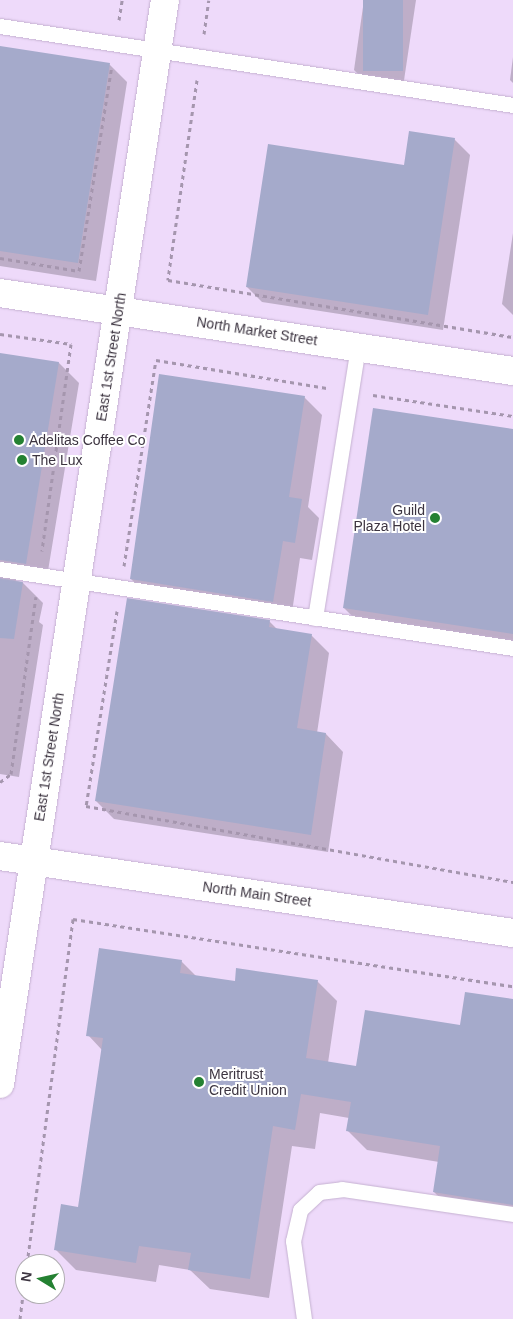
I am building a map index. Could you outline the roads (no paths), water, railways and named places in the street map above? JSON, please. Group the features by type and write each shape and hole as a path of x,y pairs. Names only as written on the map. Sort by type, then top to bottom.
{"street":[{"name":"East 1st Street North","path":"0,1084 32,861 165,0"},
{"name":"North Market Street","path":"0,292 513,371"},
{"name":"North Main Street","path":"0,856 513,933"}],"lane":[{"path":"0,26 513,105"},
{"path":"315,618 358,347"},
{"path":"0,569 513,648"},
{"path":"304,1319 293,1241 300,1210 319,1192 342,1189 513,1214"}],"place":[{"name":"Adelitas Coffee Co","path":"19,440"},
{"name":"The Lux","path":"22,460"},
{"name":"Guild Plaza Hotel","path":"435,518"},
{"name":"Meritrust Credit Union","path":"199,1082"}]}
